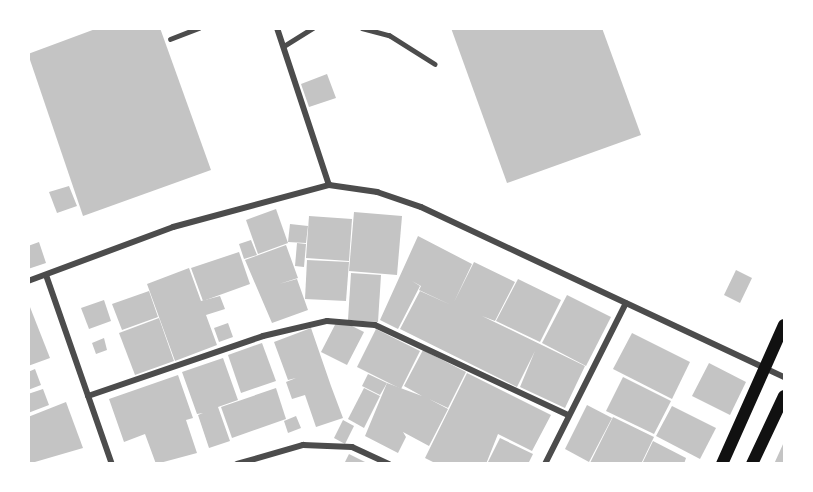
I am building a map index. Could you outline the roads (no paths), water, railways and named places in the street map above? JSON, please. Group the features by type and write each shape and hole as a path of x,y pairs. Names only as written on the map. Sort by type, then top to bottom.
{"main road":[{"path":"722,464 784,327"},
{"path":"752,464 784,396"}],"street":[{"path":"277,28 328,185"},
{"path":"28,281 173,227 328,185 377,192 421,207 784,377"},
{"path":"45,275 112,464"},
{"path":"544,464 626,303"},
{"path":"88,396 263,336 327,321 375,325 568,415"},
{"path":"237,464 303,445 352,447 389,464"}],"lane":[{"path":"170,39 199,28"},
{"path":"284,46 313,28"},
{"path":"362,28 389,35 435,63"}]}
